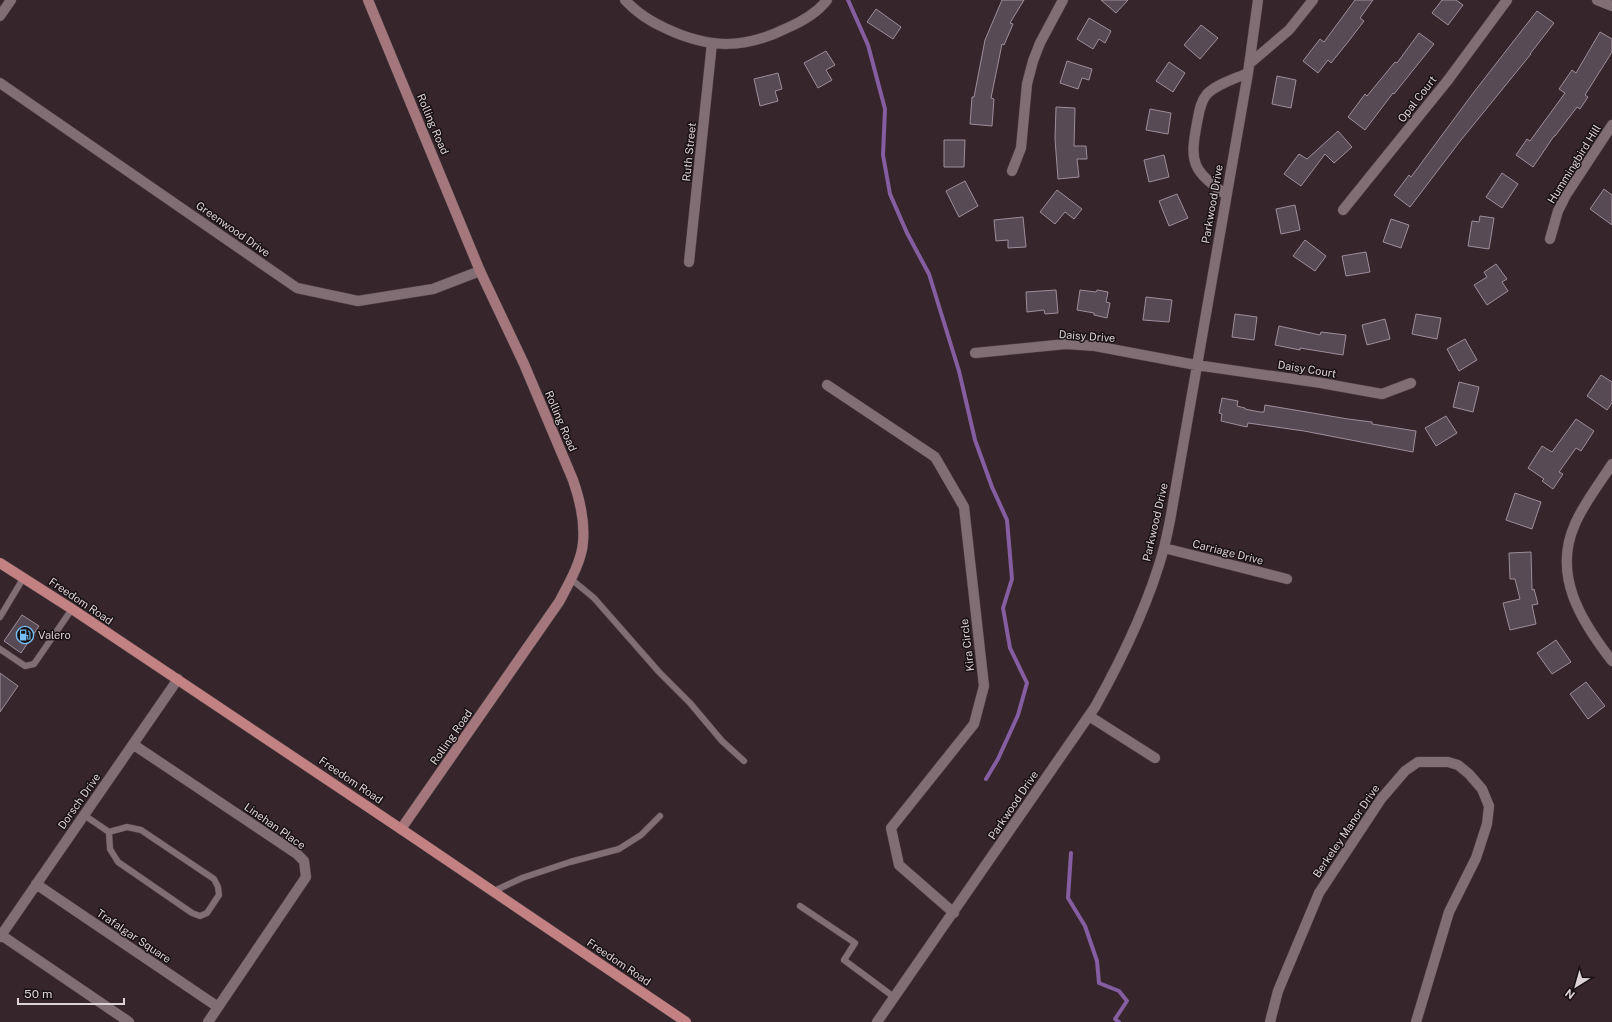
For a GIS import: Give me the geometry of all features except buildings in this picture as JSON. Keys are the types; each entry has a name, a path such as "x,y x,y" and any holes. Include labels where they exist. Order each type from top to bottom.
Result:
{"main road":[{"name":"Freedom Road","path":"0,563 24,577 178,679 686,1022"}],"street":[{"path":"0,16 11,0"},
{"name":"Rolling Road","path":"368,0 480,271 524,364 574,480 580,499 583,524 583,543 571,579 559,602 402,829"},
{"path":"625,0 643,16 684,37 719,45 737,44 763,39 796,24 815,11 827,0"},
{"path":"1012,171 1021,148 1027,84 1040,43 1063,0"},
{"name":"Parkwood Drive","path":"877,1022 954,913 1089,716 1116,671 1137,623 1164,548 1172,509 1248,69 1258,0"},
{"path":"1226,195 1200,173 1194,162 1193,150 1200,106 1206,95 1248,69 1289,30 1313,0"},
{"name":"Opal Court","path":"1343,210 1448,80 1506,0"},
{"path":"1597,0 1612,6"},
{"name":"Ruth Street","path":"689,262 712,43"},
{"name":"Greenwood Drive","path":"0,83 297,288 358,300 433,289 480,271"},
{"name":"Hummingbird Hill","path":"1550,239 1558,211 1566,195 1612,125"},
{"name":"Daisy Drive","path":"975,353 1066,344 1095,346 1196,364"},
{"name":"Daisy Court","path":"1196,364 1382,394 1411,383"},
{"name":"Kira Circle","path":"827,385 935,457 964,507 984,686 974,724 891,828 899,865 954,913"},
{"path":"1612,464 1575,524 1566,564 1571,593 1581,616 1594,638 1612,661"},
{"name":"Carriage Drive","path":"1164,548 1287,579"},
{"name":"Dorsch Drive","path":"1,936 178,679"},
{"path":"1089,716 1155,758"},
{"name":"Linehan Place","path":"134,745 297,854 304,861 306,877 208,1022"},
{"name":"Berkeley Manor Drive","path":"1270,1022 1278,991 1318,893 1381,799 1405,771 1418,762 1448,762 1458,765 1469,774 1482,789 1488,806 1487,824 1476,858 1449,912 1416,1022"},
{"name":"Trafalgar Square","path":"36,884 218,1007"},
{"path":"1,936 129,1022"}],"lane":[{"path":"0,617 24,577"},
{"path":"571,579 594,598 658,672 690,703 722,741 744,761"},
{"path":"0,649 25,666 34,664 72,609"},
{"path":"84,815 110,832 127,827 141,830 214,879 218,887 219,895 207,913 200,916 192,913 118,862 110,849 110,832"},
{"path":"494,891 529,876 570,862 619,849 641,835 660,816"},
{"path":"800,906 855,943 844,960 894,997"}],"waterway":[{"path":"848,0 868,45 885,109 883,155 890,194 907,233 929,274 959,371 975,440 992,487 1007,520 1012,579 1003,608 1010,648 1027,683 1018,715 998,759 986,779"},
{"path":"1071,853 1068,898 1085,926 1097,961 1099,983 1119,991 1127,1001 1115,1019 1119,1022"}],"place":[{"name":"Valero","path":"25,635"}]}
